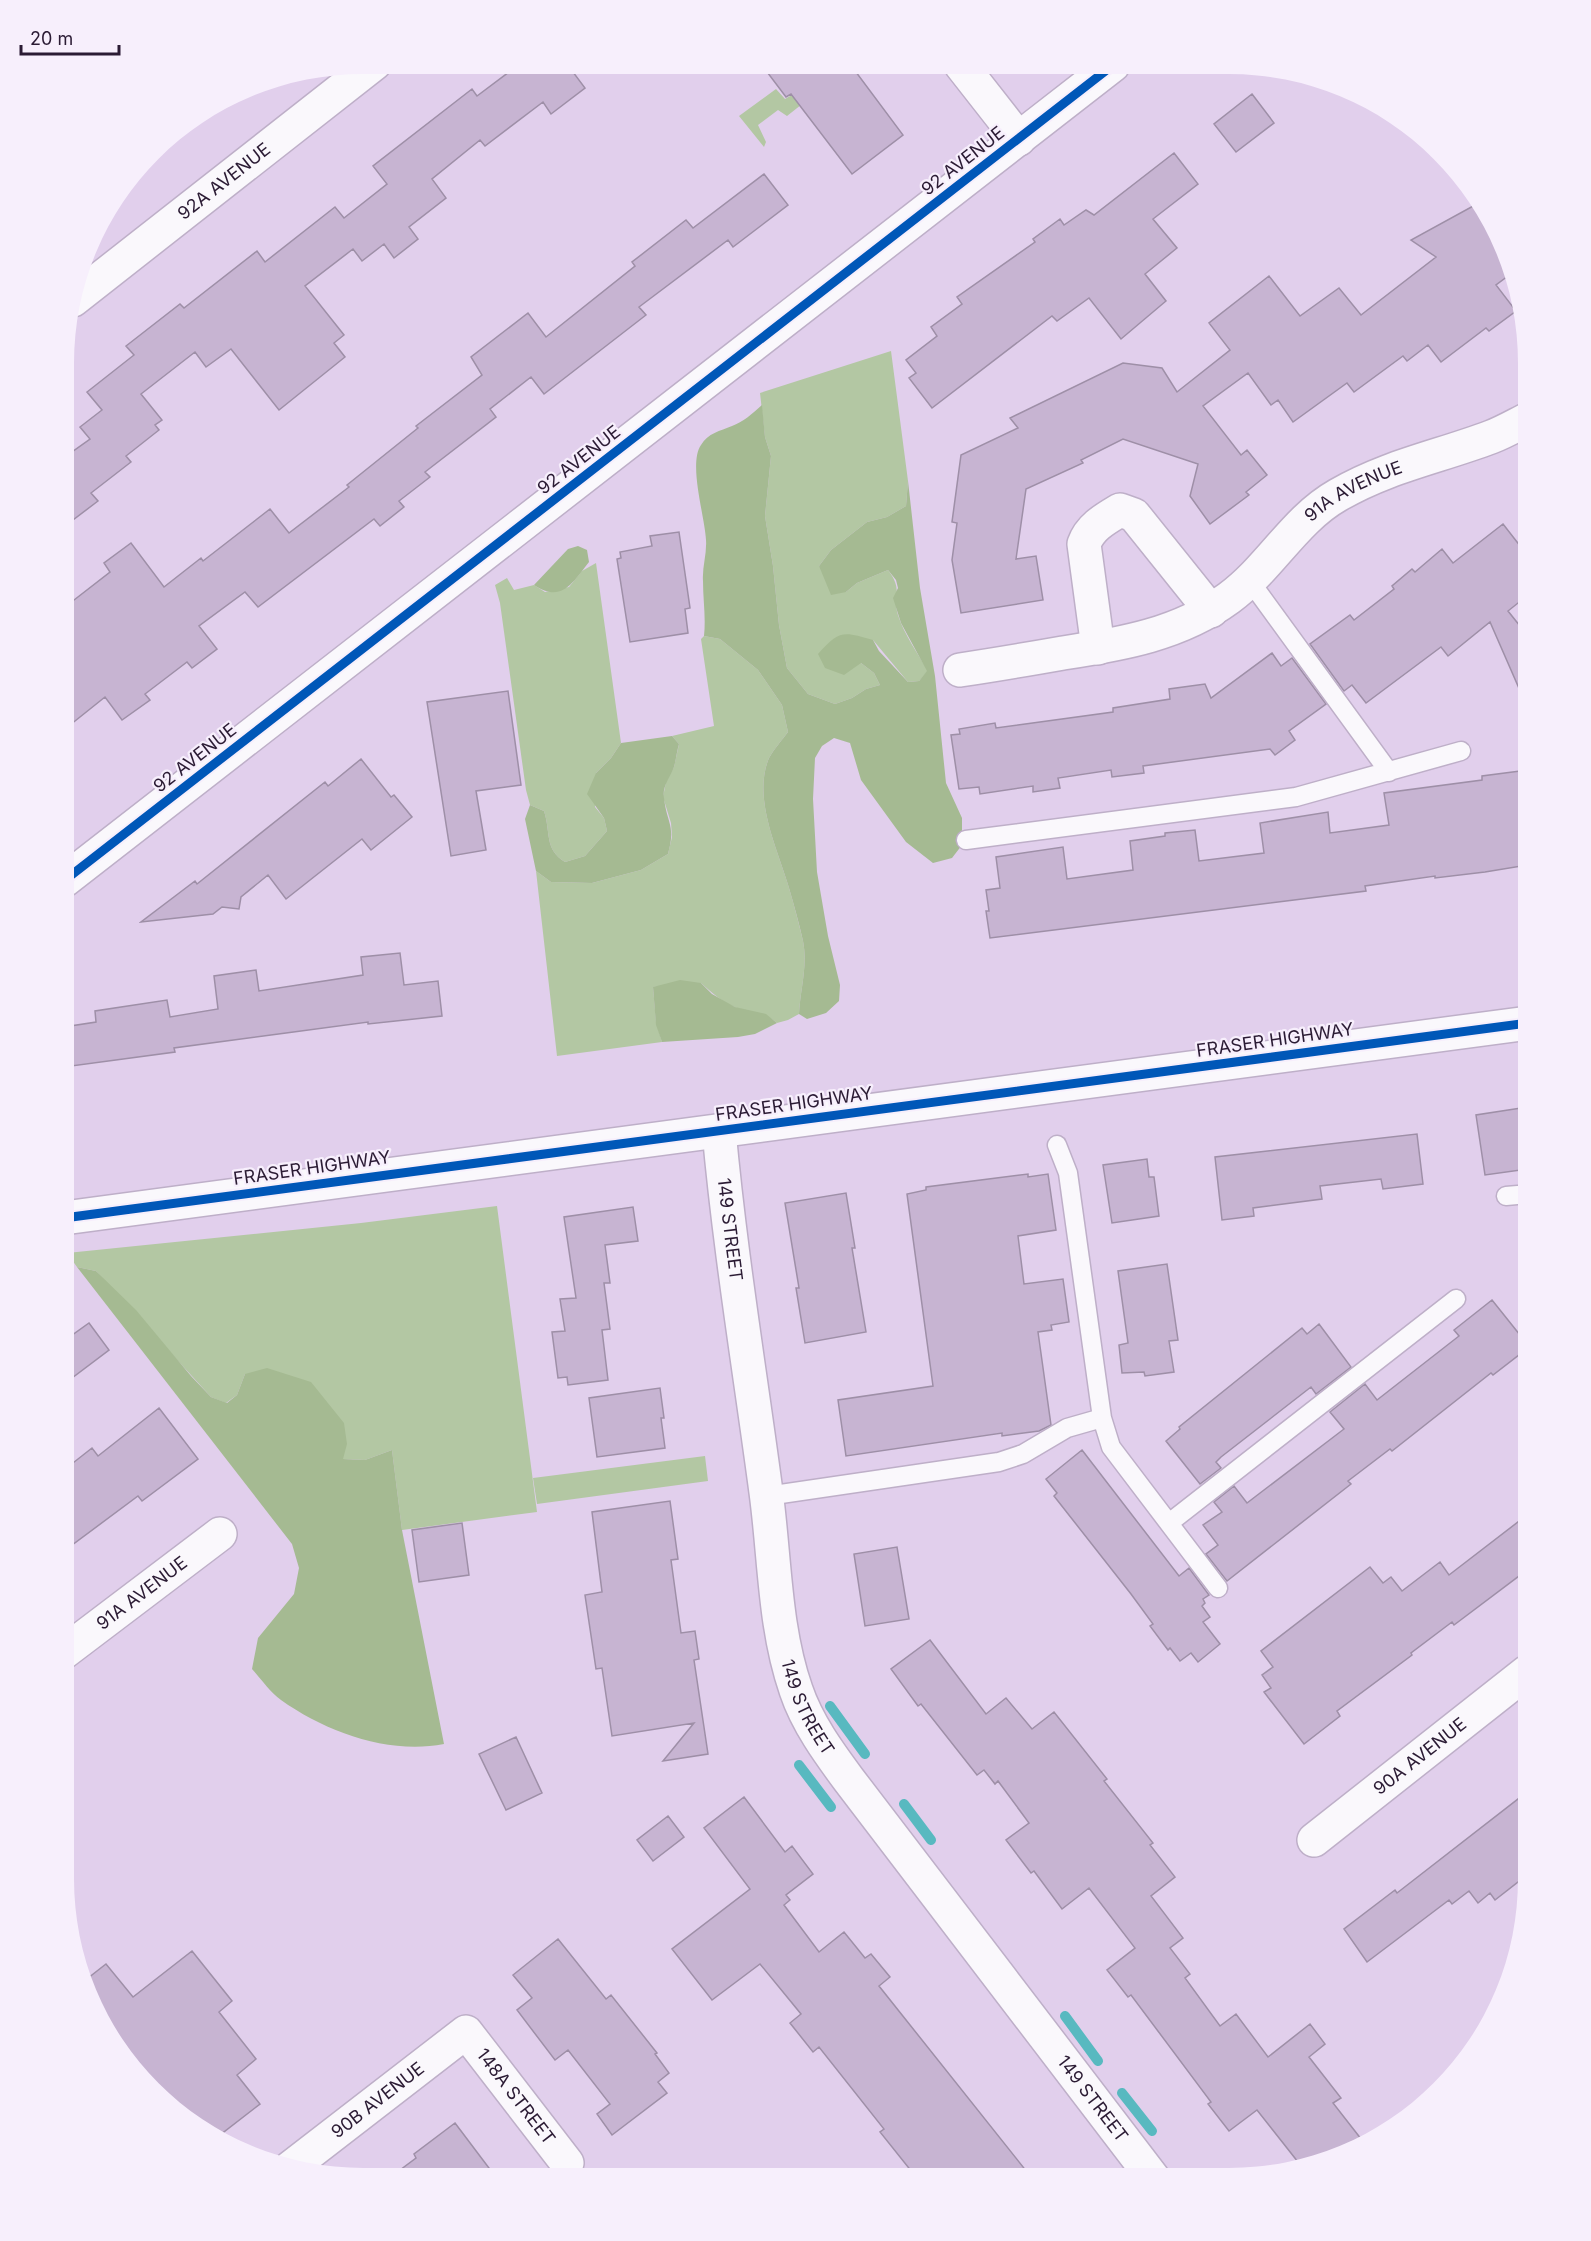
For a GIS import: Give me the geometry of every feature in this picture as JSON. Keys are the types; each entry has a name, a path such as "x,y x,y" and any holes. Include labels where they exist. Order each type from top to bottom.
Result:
{"street":[{"name":"92A AVENUE","path":"82,293 361,74"},
{"path":"968,74 1019,139"},
{"name":"92 AVENUE","path":"74,873 1102,74"},
{"name":"91A AVENUE","path":"960,670 1098,648 1165,632 1210,611 1250,581 1292,533 1335,496 1371,477 1492,436 1518,424"},
{"path":"1098,648 1084,544 1087,534 1094,527 1120,510 1134,515 1210,611"},
{"name":"FRASER HIGHWAY","path":"74,1217 1518,1024"},
{"name":"149 STREET","path":"719,1131 767,1496 780,1620 796,1690 804,1710 832,1757 849,1780 1144,2168"},
{"name":"91A AVENUE","path":"74,1645 220,1534"},
{"name":"90A AVENUE","path":"1314,1840 1518,1679"},
{"name":"148A STREET","path":"466,2032 567,2163"},
{"name":"90B AVENUE","path":"300,2161 466,2032"}],"lane":[{"path":"1250,581 1389,772"},
{"path":"966,840 1296,797 1461,751"},
{"path":"1057,1145 1068,1173 1102,1418 1112,1447 1218,1588"},
{"path":"1506,1196 1518,1195"},
{"path":"1169,1523 1456,1299"},
{"path":"767,1496 999,1462 1023,1454 1067,1428 1102,1418"}],"green space":[{"path":"776,89 785,99 802,89 806,101 787,116 778,110 758,125 766,142 764,147 739,116"},
{"path":"891,351 908,481 906,506 887,517 867,522 831,550 819,566 846,592 857,583 888,570 897,588 898,615 928,671 919,681 908,682 873,640 861,663 874,673 880,685 835,704 808,694 787,668 765,516 771,456 765,437 760,393"},
{"path":"762,405 765,437 771,456 765,516 779,625 787,668 808,694 835,704 880,685 874,673 861,663 844,675 825,668 818,654 831,640 842,635 855,635 873,640 879,651 908,682 919,681 927,671 901,623 893,598 898,588 896,580 888,570 857,583 846,592 831,595 819,566 831,550 867,522 887,517 906,506 908,481 920,588 935,676 946,783 962,818 962,845 952,858 933,863 906,842 861,780 850,743 834,738 822,746 815,758 813,799 817,872 828,936 840,985 839,1001 826,1013 807,1019 799,1014 804,969 803,941 768,824 763,790 769,758 788,732 782,705 758,670 720,639 704,636 703,576 706,540 697,477 697,454 707,438 740,422"},
{"path":"578,546 587,550 589,562 572,583 566,588 552,592 534,585 568,549"},
{"path":"596,563 621,743 611,758 596,773 595,807 604,818 607,831 585,856 565,862 558,857 551,846 544,811 530,805 526,790 500,603 495,585 507,578 514,590 534,585 545,592 569,587 582,571"},
{"path":"704,636 720,639 758,670 782,705 788,732 769,758 763,790 768,824 803,941 804,969 799,1014 777,1023 762,1014 727,1003 701,983 653,987 656,1022 662,1042 557,1056 536,871 551,882 592,883 641,870 668,854 672,837 671,823 663,797 666,782 674,767 679,744 672,736 714,726 701,639"},
{"path":"672,736 679,744 674,767 665,786 664,794 671,830 668,854 641,870 592,883 551,882 536,871 525,819 530,805 544,811 549,840 558,857 565,862 585,856 607,831 604,818 587,794 596,773 611,758 621,743"},
{"path":"680,980 701,983 712,994 735,1007 766,1014 777,1023 755,1034 738,1037 662,1042 656,1025 653,987"},
{"path":"497,1206 537,1512 402,1530 392,1450 365,1460 342,1459 245,1374 237,1395 226,1403 211,1397 96,1271 77,1267 74,1263 74,1252 361,1223"},
{"path":"77,1267 96,1271 136,1310 211,1397 227,1403 237,1395 245,1374 267,1368 311,1382 344,1423 347,1444 343,1459 365,1460 392,1450 402,1530 444,1744 423,1747 402,1746 380,1743 338,1731 299,1712 281,1700 252,1669 258,1638 294,1594 299,1568 292,1544"},
{"path":"705,1456 708,1481 537,1504 533,1478"}],"building":[{"path":"506,74 574,74 585,88 551,114 543,102 485,146 480,140 432,179 446,198 409,227 418,239 394,258 384,244 362,261 353,249 305,286 344,335 334,343 345,357 279,410 231,349 206,367 195,352 141,394 162,420 155,425 159,430 126,456 131,462 91,493 98,501 74,519 74,451 90,439 80,427 102,410 87,392 134,355 126,346 180,304 184,308 257,251 265,262 335,207 344,218 387,184 373,166 472,89 477,96"},
{"path":"769,74 857,74 903,135 852,174 791,94 786,97"},
{"path":"1252,94 1274,123 1236,152 1214,124"},
{"path":"1174,153 1198,184 1153,219 1177,248 1145,274 1166,301 1121,339 1089,298 1057,321 1052,316 932,408 909,378 916,373 906,360 937,336 931,327 962,304 957,297 1035,242 1033,239 1060,219 1064,225 1086,210 1094,215"},
{"path":"764,174 788,205 733,247 728,240 639,307 646,315 544,394 531,377 490,409 496,417 425,472 430,477 399,501 404,507 380,526 374,519 258,607 245,592 199,626 217,649 192,668 187,662 145,694 150,700 122,720 105,697 74,722 74,600 110,572 104,563 131,543 164,587 201,558 203,561 270,509 289,533 349,487 347,485 418,428 416,426 482,375 471,357 528,313 546,337 635,266 632,262 686,220 693,228"},
{"path":"1472,207 1496,252 1505,278 1496,285 1512,306 1513,313 1489,331 1486,328 1441,362 1428,345 1407,361 1403,356 1354,392 1347,383 1293,422 1278,400 1271,405 1248,373 1203,406 1241,455 1247,450 1267,475 1246,492 1249,495 1210,524 1190,496 1198,464 1123,439 1081,460 1083,463 1026,489 1016,559 1036,556 1043,600 961,613 952,560 957,523 952,522 961,455 1018,428 1010,418 1123,363 1162,368 1177,392 1230,350 1209,323 1269,276 1300,316 1339,288 1361,315 1436,257 1411,240"},
{"path":"1503,524 1518,543 1518,603 1508,611 1518,624 1518,686 1490,622 1448,656 1441,647 1366,703 1352,685 1344,691 1310,644 1350,615 1354,620 1394,589 1392,586 1412,569 1415,572 1442,549 1453,563"},
{"path":"679,532 690,608 685,609 688,633 630,642 617,559 621,558 620,552 652,546 650,536"},
{"path":"1272,653 1281,666 1292,658 1326,704 1289,731 1295,740 1275,755 1270,749 1143,766 1144,773 1112,777 1111,770 1058,778 1060,788 1033,792 1033,786 980,794 979,787 959,789 951,735 960,734 959,729 995,723 996,728 1113,712 1113,708 1170,699 1169,689 1205,684 1211,698"},
{"path":"508,691 521,785 476,791 486,850 451,856 427,702"},
{"path":"361,759 391,797 394,795 412,817 371,850 362,839 286,899 268,875 241,897 239,909 222,907 213,914 141,922 195,881 197,884 325,782 328,786"},
{"path":"1518,771 1518,867 1365,886 1366,891 990,938 986,890 1000,888 996,857 1063,847 1067,879 1133,870 1130,841 1165,836 1165,833 1195,830 1199,861 1264,853 1260,823 1328,812 1330,833 1389,825 1384,793 1482,780 1482,776"},
{"path":"400,953 404,985 438,981 442,1016 368,1024 368,1022 174,1048 175,1052 74,1066 74,1025 96,1022 95,1011 167,1000 170,1017 218,1009 214,976 256,970 259,991 363,975 361,957"},
{"path":"1518,1109 1518,1170 1485,1175 1476,1115"},
{"path":"1417,1134 1423,1184 1383,1189 1381,1179 1320,1186 1322,1199 1253,1208 1254,1216 1222,1220 1215,1157"},
{"path":"1147,1159 1149,1177 1154,1177 1159,1216 1112,1223 1103,1165"},
{"path":"1028,1174 1028,1177 1048,1174 1056,1230 1018,1236 1024,1284 1063,1279 1069,1322 1051,1325 1052,1330 1038,1332 1051,1425 1039,1431 1002,1436 1002,1433 846,1456 838,1400 933,1386 907,1194 926,1190 926,1187"},
{"path":"846,1193 855,1248 852,1248 866,1332 805,1343 796,1288 799,1288 785,1203"},
{"path":"633,1207 638,1241 605,1245 610,1283 604,1283 610,1329 602,1330 608,1380 568,1385 567,1377 558,1378 552,1332 565,1331 560,1299 576,1298 564,1217"},
{"path":"1167,1264 1178,1340 1169,1341 1174,1372 1145,1376 1144,1372 1122,1373 1119,1345 1128,1343 1118,1271"},
{"path":"1492,1300 1518,1332 1518,1356 1493,1375 1491,1373 1392,1451 1390,1449 1348,1481 1351,1484 1227,1581 1206,1554 1218,1545 1203,1525 1222,1512 1214,1502 1234,1486 1247,1503 1344,1429 1330,1412 1365,1384 1377,1400 1459,1336 1454,1330"},
{"path":"89,1323 109,1350 74,1376 74,1334"},
{"path":"1319,1324 1351,1367 1316,1394 1311,1387 1221,1457 1216,1462 1221,1468 1200,1484 1166,1441 1180,1429 1179,1427 1302,1328 1307,1334"},
{"path":"660,1388 665,1448 597,1457 589,1398"},
{"path":"159,1408 198,1459 142,1501 138,1496 74,1544 74,1462 92,1448 98,1456"},
{"path":"1082,1450 1179,1576 1189,1568 1209,1595 1203,1599 1205,1603 1202,1606 1210,1617 1203,1622 1220,1644 1198,1662 1191,1653 1180,1661 1170,1648 1168,1650 1150,1626 1153,1624 1131,1594 1054,1496 1057,1493 1046,1479"},
{"path":"670,1501 678,1559 671,1560 681,1633 695,1631 699,1659 694,1660 708,1754 663,1761 694,1723 612,1736 602,1668 596,1669 585,1595 602,1592 592,1512"},
{"path":"1518,1522 1518,1577 1454,1625 1452,1622 1411,1653 1412,1655 1337,1711 1340,1716 1304,1744 1264,1692 1271,1688 1262,1675 1273,1667 1261,1651 1370,1567 1383,1583 1391,1577 1402,1591 1440,1562 1449,1575"},
{"path":"462,1523 469,1575 419,1582 412,1530"},
{"path":"897,1547 909,1619 865,1626 854,1554"},
{"path":"930,1640 986,1714 1006,1698 1032,1729 1054,1712 1107,1779 1104,1781 1153,1843 1150,1845 1175,1877 1151,1896 1183,1938 1170,1948 1190,1974 1185,1978 1220,2026 1236,2014 1268,2057 1310,2024 1325,2044 1309,2057 1341,2098 1333,2103 1359,2136 1339,2146 1296,2160 1257,2110 1229,2131 1208,2104 1211,2102 1131,1995 1128,1997 1107,1970 1135,1948 1089,1888 1062,1909 1034,1871 1031,1873 1006,1840 1029,1823 998,1781 995,1784 984,1770 977,1775 921,1704 918,1706 891,1669"},
{"path":"516,1737 542,1793 506,1810 479,1754"},
{"path":"744,1797 785,1852 792,1846 813,1874 786,1895 790,1900 784,1905 819,1952 844,1932 865,1958 871,1954 890,1977 879,1986 1024,2168 909,2168 880,2132 884,2129 819,2047 813,2052 790,2023 801,2014 760,1964 712,2000 672,1949 750,1889 704,1828"},
{"path":"1518,1799 1518,1882 1495,1900 1490,1893 1478,1903 1469,1891 1452,1904 1449,1900 1367,1962 1344,1929 1395,1890 1397,1893"},
{"path":"668,1816 684,1837 653,1861 637,1840"},
{"path":"558,1939 606,1999 611,1995 657,2053 655,2054 669,2073 658,2082 667,2093 612,2135 597,2114 610,2104 568,2050 555,2060 517,2010 532,1998 513,1975"},
{"path":"192,1951 232,2001 219,2012 256,2059 237,2075 260,2104 224,2132 186,2108 158,2083 133,2055 112,2023 90,1976 106,1964 133,1997"},
{"path":"455,2123 489,2168 403,2168 416,2158 414,2154"}],"waterway":[{"path":"830,1706 865,1754"},
{"path":"799,1765 831,1807"},
{"path":"904,1804 931,1840"},
{"path":"1065,2016 1098,2061"},
{"path":"1122,2093 1152,2131"}],"cycle path":[{"path":"74,873 1101,74"},
{"path":"74,1217 1518,1024"}]}
